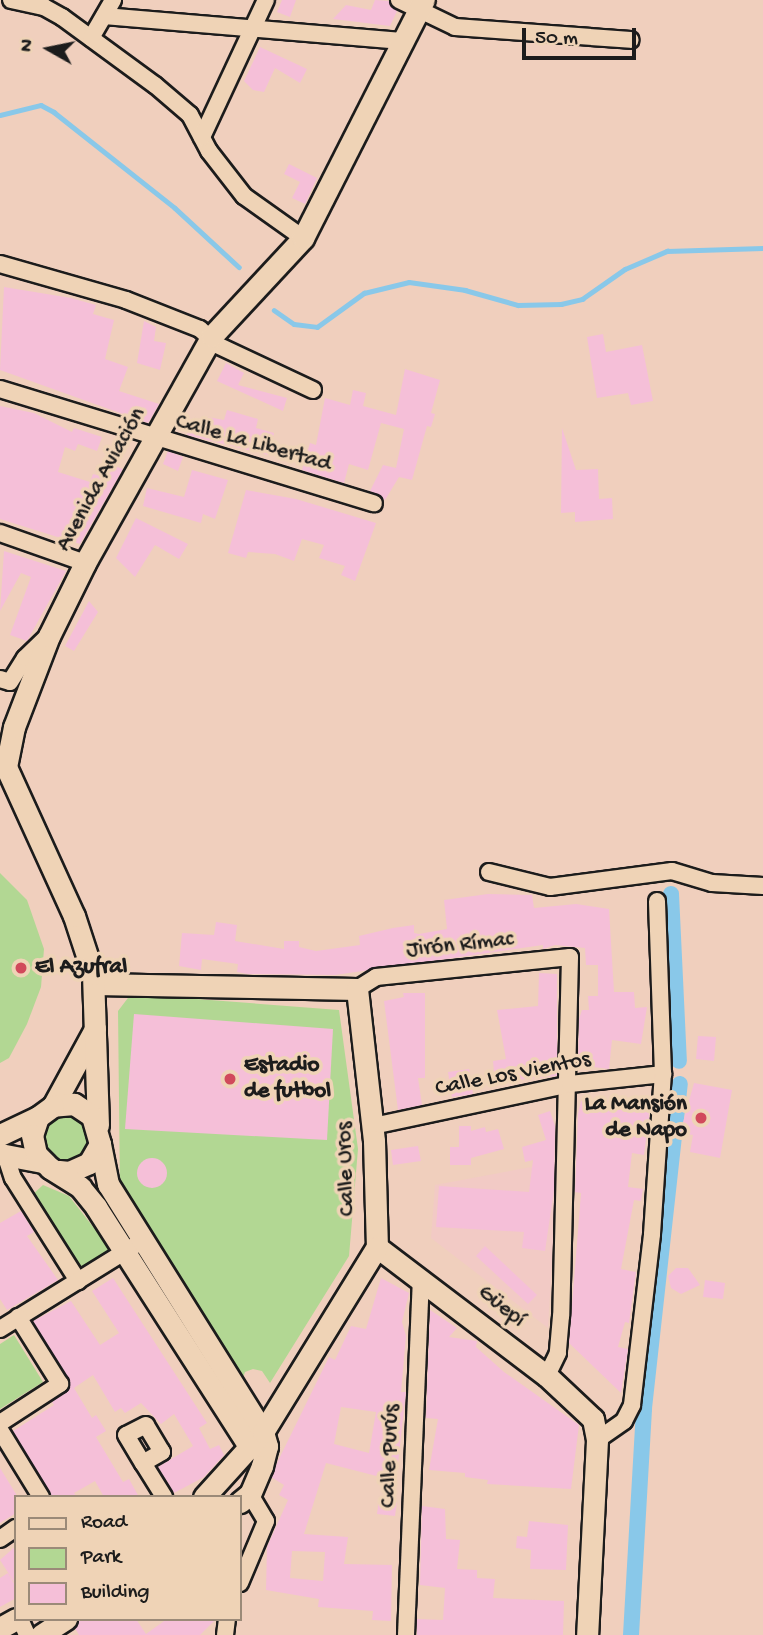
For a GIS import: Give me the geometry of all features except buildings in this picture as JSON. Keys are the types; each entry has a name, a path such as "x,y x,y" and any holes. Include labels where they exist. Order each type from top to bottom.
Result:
{"street":[{"path":"11,0 44,7 91,38 190,115 202,137 244,196 303,238"},
{"path":"91,38 113,0"},
{"path":"202,137 266,0"},
{"path":"400,0 421,5 462,28 631,40"},
{"name":"Avenida Aviación","path":"134,1246 108,1184 99,1134 95,984 74,916 3,765 14,727 49,636 85,563 212,336 303,238 421,5"},
{"path":"104,16 402,41"},
{"path":"0,264 126,300 212,336 217,345 313,390"},
{"name":"Calle La Libertad","path":"0,389 155,439 374,503"},
{"path":"0,533 85,563"},
{"path":"0,679 10,682 25,658 49,636"},
{"path":"489,872 550,887 672,871 712,883 763,886"},
{"path":"587,1635 597,1440 624,1421 632,1405 652,1234 663,1074 657,901"},
{"name":"Jirón Rímac","path":"359,998 376,977 570,957 570,1084"},
{"path":"95,984 359,998"},
{"name":"Calle Uros","path":"359,998 373,1126 377,1247"},
{"path":"96,1028 46,1112 33,1145 50,1166 80,1187 134,1246 248,1409 256,1440"},
{"name":"Calle Los Vientos","path":"373,1126 570,1084 663,1074"},
{"path":"547,1376 558,1353 570,1084"},
{"path":"0,1135 46,1112 74,1104 99,1134 80,1169 3,1156"},
{"path":"3,1156 13,1178 78,1281"},
{"path":"0,1329 134,1246"},
{"path":"134,1246 256,1440 267,1447 245,1498"},
{"path":"206,1495 236,1465 284,1400 377,1247"},
{"name":"Güepí","path":"377,1247 547,1376 590,1414 597,1440"},
{"name":"Calle Purús","path":"406,1635 421,1279"},
{"path":"0,1423 60,1384 18,1317"},
{"path":"248,1409 262,1412 284,1400"},
{"path":"143,1463 162,1452 146,1424 126,1435 143,1463 163,1495"},
{"path":"0,1430 40,1495"},
{"path":"236,1465 245,1498 265,1521 242,1578"},
{"path":"41,1635 63,1621"}],"shaded area":[{"path":"558,1162 548,1328 431,1238 435,1185"}],"green space":[{"name":"El Azufral","path":"0,873 27,900 44,949 41,987 27,1024 9,1058 0,1063"},
{"path":"131,994 339,1010 358,1149 349,1256 270,1383 262,1371 253,1369 245,1372 242,1381 120,1189 118,1011"},
{"path":"66,1116 81,1123 88,1138 81,1153 66,1160 51,1153 44,1138 51,1123"},
{"path":"43,1185 69,1196 112,1251 77,1269 31,1196"},
{"path":"14,1335 43,1382 0,1409 0,1344"}],"waterway":[{"path":"0,115 41,105 54,112 175,208 239,267"},
{"path":"274,310 294,324 317,327 364,293 409,282 465,290 518,305 561,304 582,299 625,269 667,251 763,248"},
{"path":"671,894 679,1061"},
{"path":"631,1635 644,1408 680,1084"}],"place":[{"name":"El Azufral","path":"21,968"},
{"name":"Estadio de futbol","path":"230,1079"},
{"name":"La Mansión de Napo","path":"701,1118"}]}
